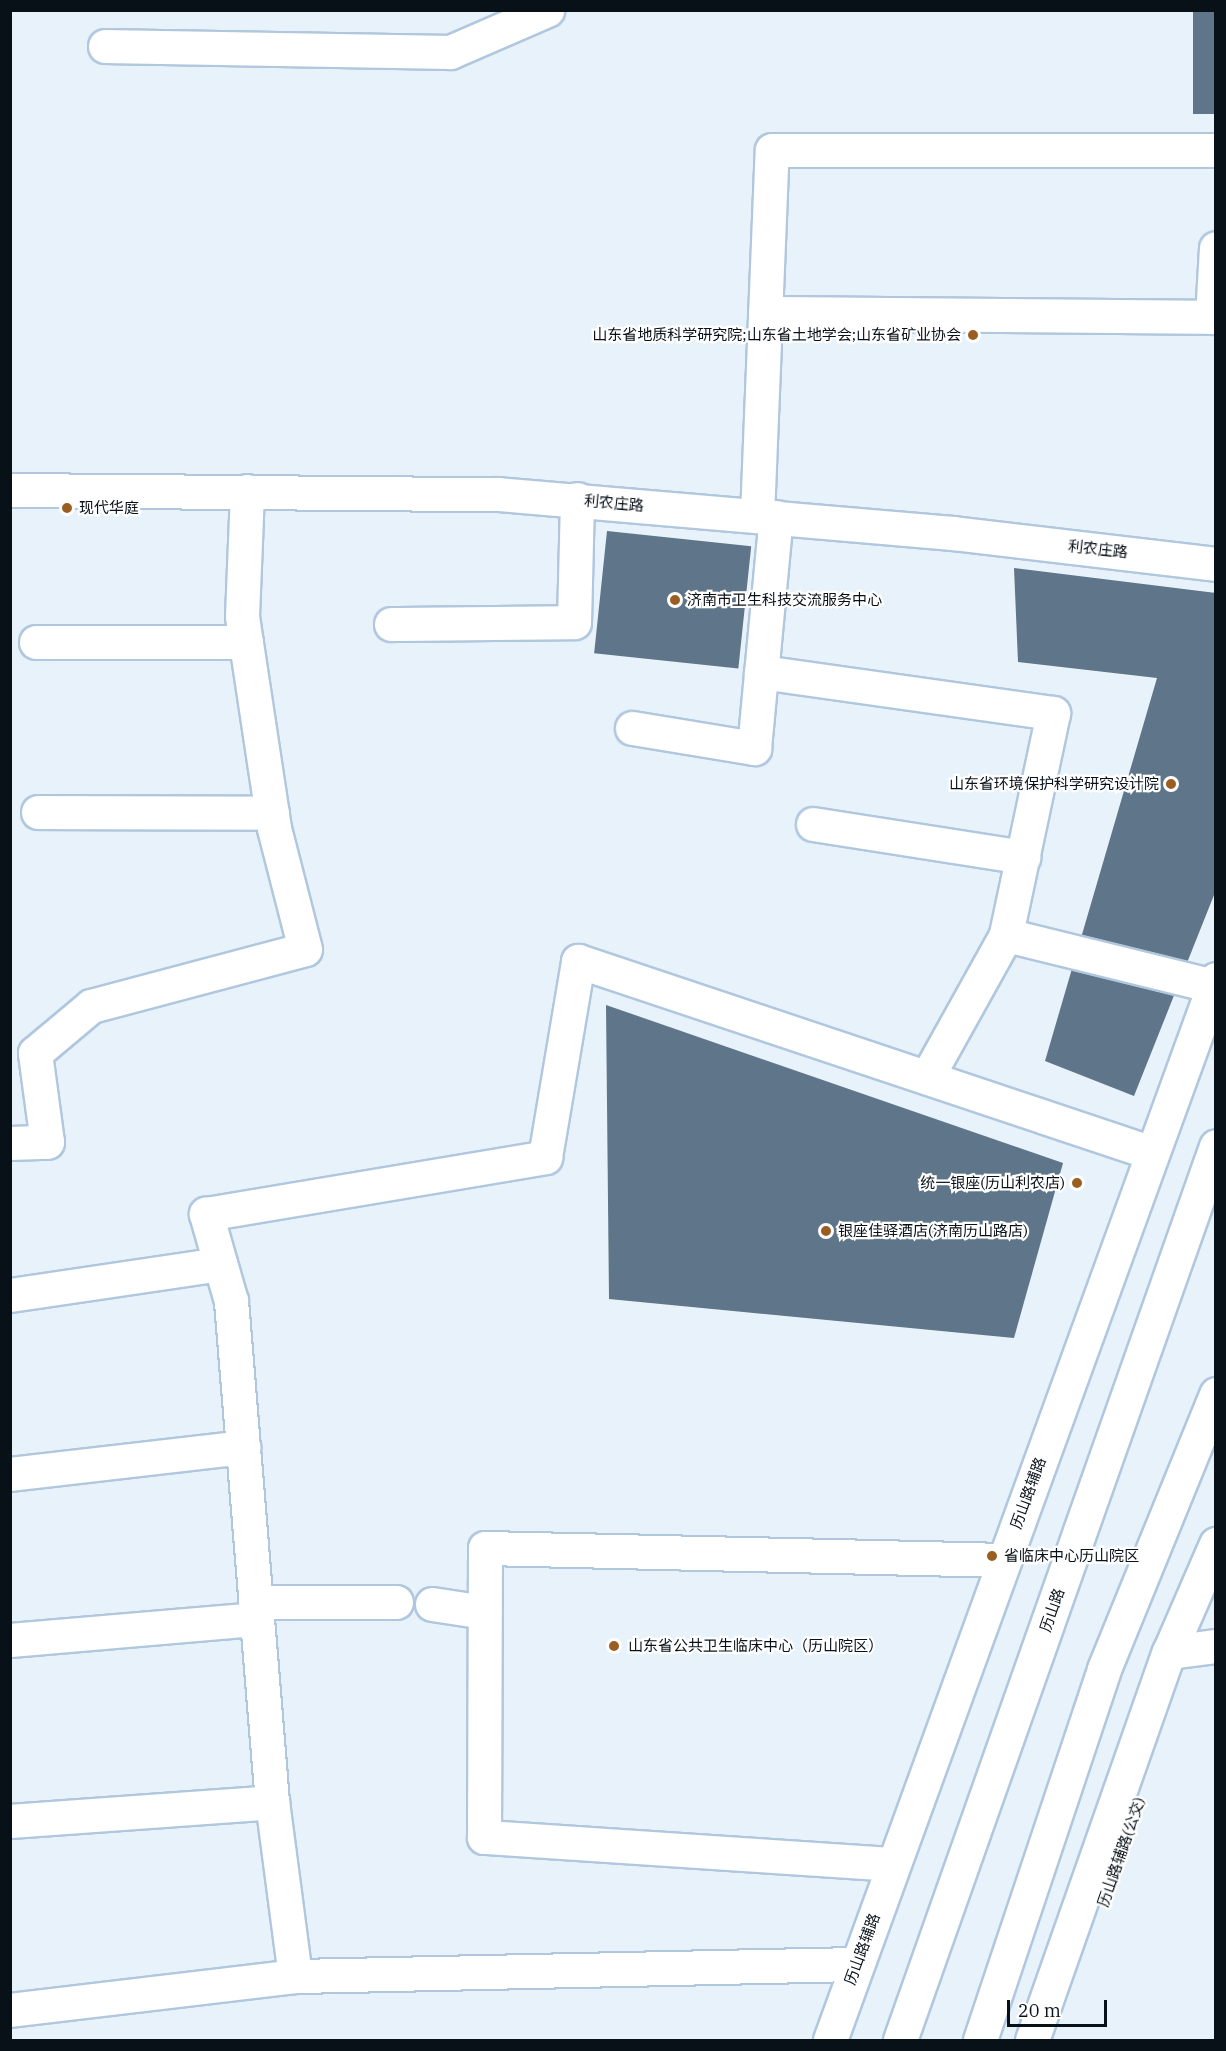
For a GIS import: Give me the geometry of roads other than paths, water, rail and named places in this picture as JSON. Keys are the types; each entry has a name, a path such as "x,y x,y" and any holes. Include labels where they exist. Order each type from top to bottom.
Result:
{"street":[{"path":"105,46 450,52 547,10"},
{"path":"632,728 754,748 761,672 766,517 765,313 772,150 1215,150"},
{"path":"765,313 1212,317 1215,248"},
{"name":"利农庄路","path":"10,490 498,494 953,533 1215,564"},
{"path":"10,1143 47,1142 35,1053 91,1006 305,949 272,813 242,616 247,491"},
{"path":"391,624 574,622 577,499"},
{"path":"36,642 246,642"},
{"path":"761,672 1053,713 1006,935 927,1077"},
{"path":"38,812 272,813"},
{"path":"813,824 1023,857"},
{"path":"1006,935 1214,982"},
{"path":"295,1976 272,1802 231,1301 206,1214 545,1158 579,961 1152,1153"},
{"name":"历山路辅路","path":"830,2040 1214,982"},
{"name":"历山路","path":"900,2040 1215,1146"},
{"path":"10,1294 220,1264"},
{"path":"980,2040 1104,1670 1215,1394"},
{"path":"10,1474 243,1447"},
{"path":"1032,2040 1169,1652 1215,1544"},
{"path":"893,1864 484,1837 485,1548 1004,1560"},
{"path":"10,1640 256,1610 396,1602"},
{"path":"432,1604 484,1612"},
{"path":"1169,1652 1215,1646"},
{"name":"历山路辅路(公交)","path":"1042,2040 1067,2007 1163,1732 1169,1652"},
{"path":"10,1821 272,1802"},
{"path":"10,2010 295,1976 856,1964"}],"place":[{"name":"山东省地质科学研究院;山东省土地学会;山东省矿业协会","path":"973,335"},
{"name":"现代华庭","path":"67,508"},
{"name":"济南市卫生科技交流服务中心","path":"675,600"},
{"name":"山东省环境保护科学研究设计院","path":"1171,784"},
{"name":"统一银座(历山利农店)","path":"1077,1183"},
{"name":"银座佳驿酒店(济南历山路店)","path":"826,1231"},
{"name":"省临床中心历山院区","path":"992,1556"},
{"name":"山东省公共卫生临床中心（历山院区）","path":"614,1646"}]}
